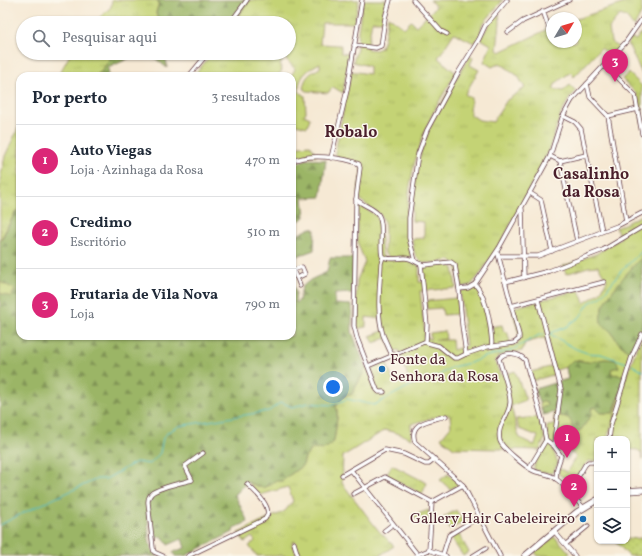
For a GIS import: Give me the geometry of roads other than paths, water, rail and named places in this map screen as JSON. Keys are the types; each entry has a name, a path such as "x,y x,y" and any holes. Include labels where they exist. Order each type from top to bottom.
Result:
{"main road":[{"path":"630,491 642,490"},
{"path":"525,556 583,507 594,502"}],"street":[{"path":"235,16 247,0"},
{"path":"331,158 347,90 362,0"},
{"path":"354,45 376,48 381,46 385,18 390,0"},
{"path":"413,0 441,31 447,34"},
{"path":"415,261 409,238 409,218 418,154 427,130 455,79 486,26 507,0"},
{"path":"508,32 523,21 569,0"},
{"path":"543,11 546,20"},
{"path":"459,289 468,288 475,284 497,251 550,156 563,116 572,100 625,43 642,19"},
{"path":"192,72 202,60"},
{"path":"605,65 634,95 642,134"},
{"path":"587,84 590,97 608,116 626,221"},
{"path":"608,116 638,109"},
{"path":"563,116 575,122 581,128 602,231"},
{"path":"550,156 560,161 586,155"},
{"path":"296,160 307,158 331,158 353,162 359,164 360,166 356,199 354,326 357,338 377,390 379,392 384,392"},
{"path":"560,161 577,241"},
{"path":"530,193 541,200 552,251"},
{"path":"356,199 373,210 379,217 381,255 383,257 381,263 380,311 384,336 392,355"},
{"path":"522,208 524,278"},
{"path":"499,256 538,256 616,226 642,213"},
{"path":"505,282 556,268 603,250 642,227"},
{"path":"368,366 415,345 426,342 439,346 454,358 458,358 492,346 514,343 519,339 497,251"},
{"path":"383,257 388,259 411,259 421,264 453,263 456,268 466,354"},
{"path":"421,264 427,325 426,342"},
{"path":"296,270 302,267 305,274 297,278 300,286"},
{"path":"511,306 604,282"},
{"path":"475,284 481,292 486,309 490,324 492,346"},
{"path":"538,300 561,389 554,446"},
{"path":"609,436 611,424 630,360 642,334"},
{"path":"556,479 556,472 561,456 554,446 546,440 525,360 518,355 510,354 501,356 499,358 509,393 510,403 500,428 501,442 505,449 530,469 552,476 556,479 583,507"},
{"path":"446,416 419,424 414,428 413,434 416,442 463,485 500,556"},
{"path":"530,469 546,440"},
{"path":"342,475 385,450 404,454 426,464 429,464 435,459"},
{"path":"163,556 154,552 152,548 148,502 150,495 156,491 194,481 185,466 203,453"},
{"path":"569,492 585,465 588,462 594,462"},
{"path":"351,470 417,556 429,550 444,555 449,535 472,521"},
{"path":"353,494 386,477 432,502"},
{"path":"188,556 264,519 267,516 267,509 265,505 247,484"},
{"path":"432,502 463,485"},
{"path":"429,550 432,502"},
{"path":"384,531 393,524"},
{"path":"566,544 588,526"},
{"path":"554,531 575,556"},
{"path":"294,543 298,556"},
{"path":"473,556 486,548"}],"waterway":[{"path":"551,333 566,327 580,317 589,303 601,297 621,271 642,251"},
{"path":"0,525 97,479 106,479 136,462 150,464 160,453 163,438 168,432 179,426 269,411 281,402 292,407 308,403 332,405 347,399 374,405 419,381 438,376 452,367 470,363 487,356 510,351 539,335 544,334"},
{"path":"548,334 576,349 587,353 601,354 627,363"},
{"path":"632,365 642,371"}],"place":[{"name":"Frutaria de Vila Nova","path":"615,82"},
{"name":"Fonte da Senhora da Rosa","path":"382,369"},
{"name":"Auto Viegas","path":"567,458"},
{"name":"Credimo","path":"574,507"},
{"name":"Gallery Hair Cabeleireiro","path":"583,519"}],"district":[{"name":"Robalo","path":"351,133"},
{"name":"Casalinho da Rosa","path":"591,184"}]}
